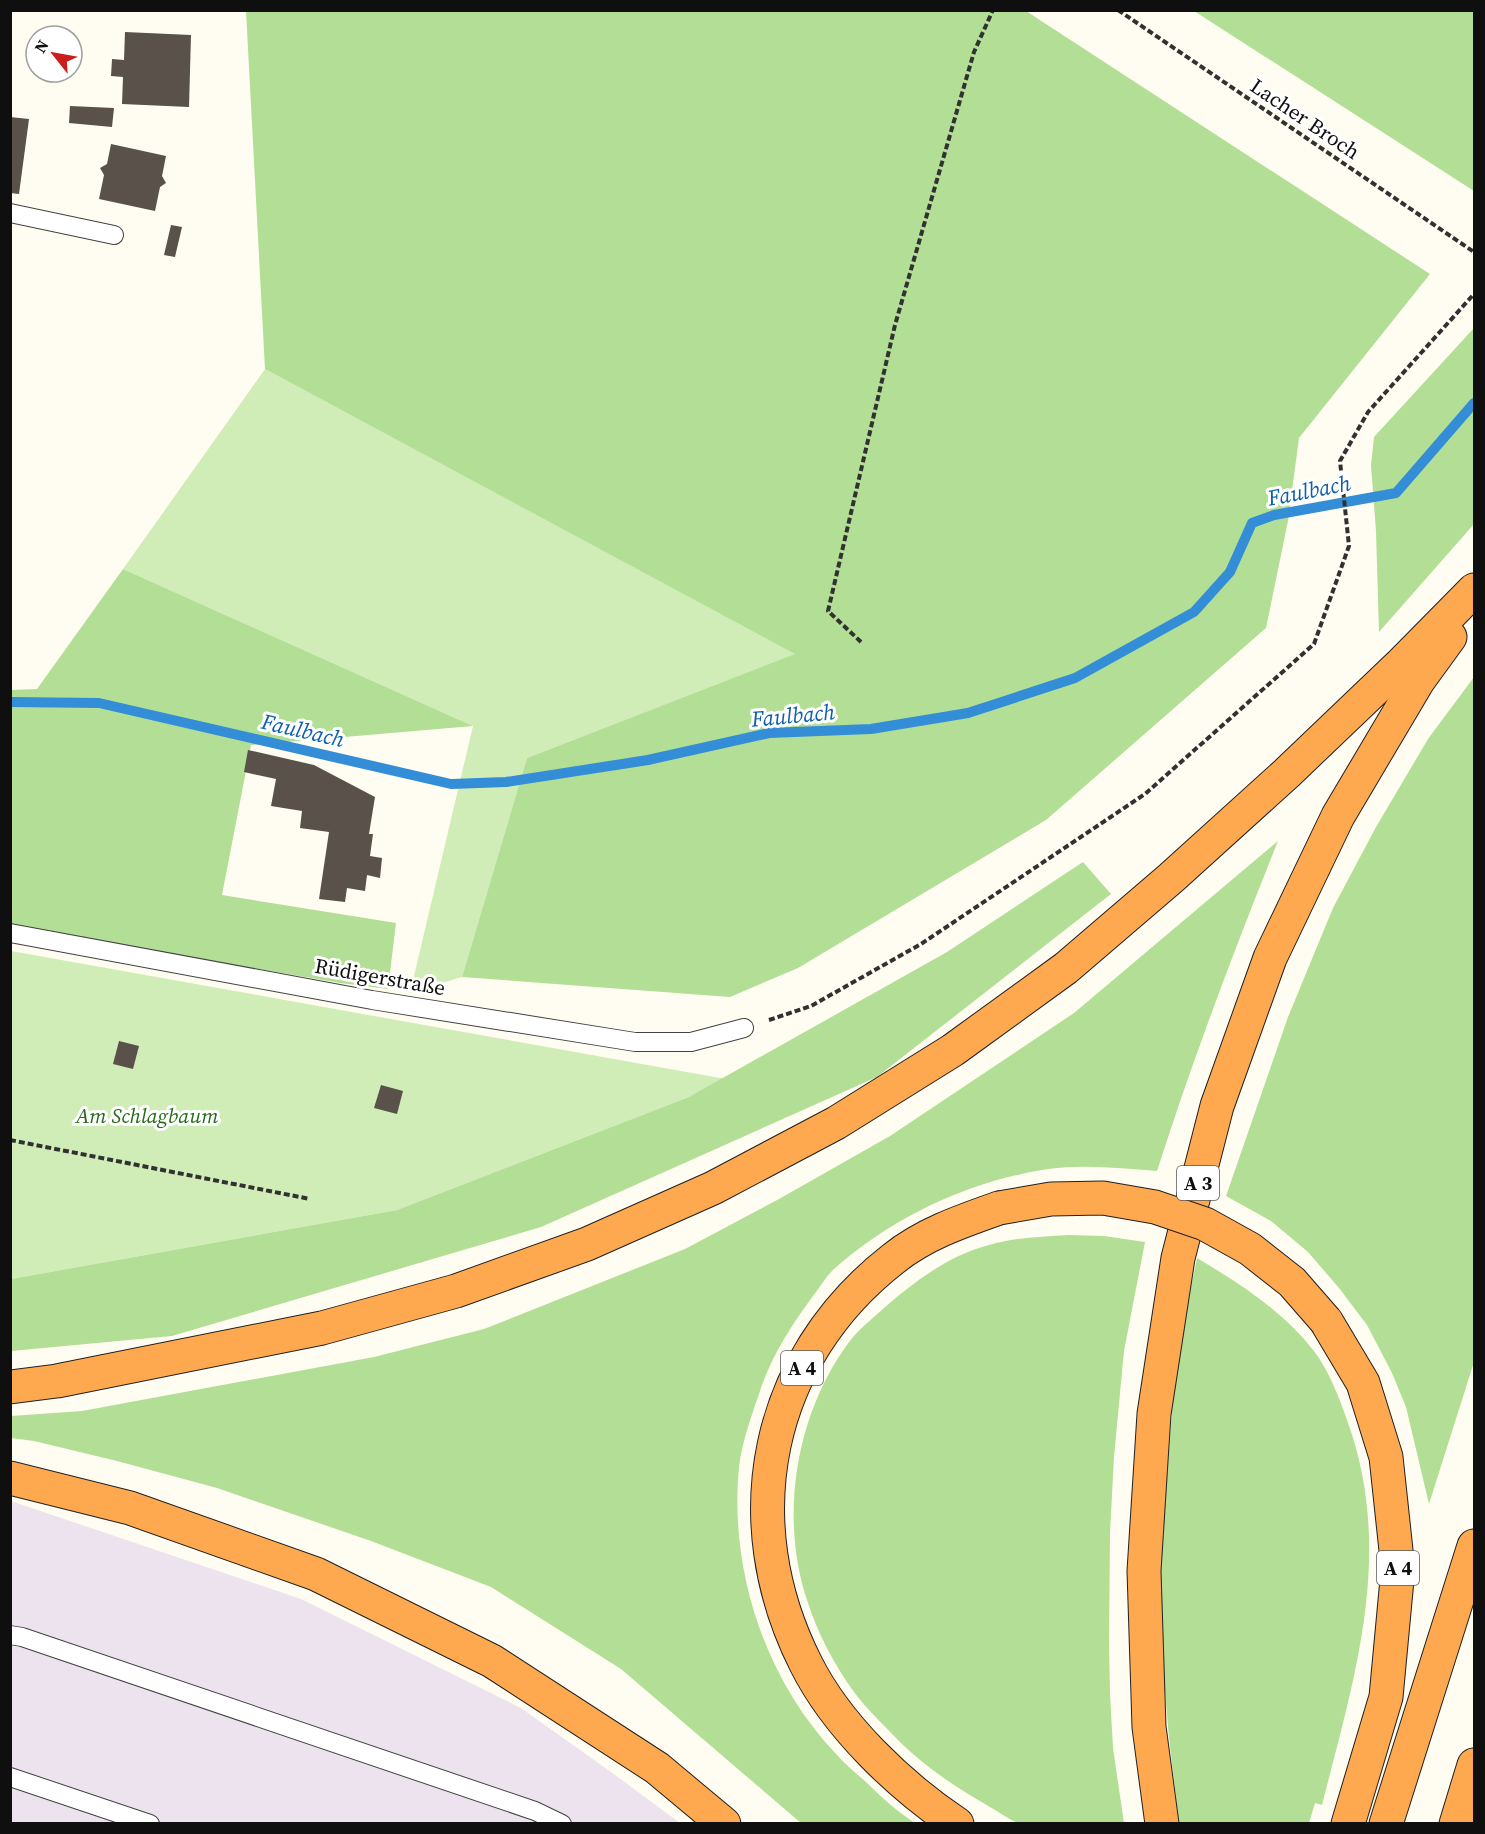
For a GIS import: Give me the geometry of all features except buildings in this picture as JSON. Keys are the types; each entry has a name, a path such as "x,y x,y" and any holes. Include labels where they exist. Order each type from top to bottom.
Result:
{"highway":[{"path":"10,1388 57,1381 322,1328 456,1291 587,1244 713,1188 836,1123 953,1050 1066,968 1172,878 1287,773 1400,665 1474,590"},
{"name":"A 3","path":"1162,1824 1149,1727 1144,1570 1154,1413 1178,1258 1218,1106 1270,958 1338,816 1418,681 1474,604"},
{"name":"A 4","path":"957,1824 897,1778 872,1752 832,1706 807,1665 787,1621 772,1565 766,1507 772,1449 788,1394 815,1342 851,1296 895,1257 944,1228 999,1208 1051,1199 1103,1198 1155,1207 1205,1224 1250,1249 1292,1282 1326,1321 1363,1383 1386,1457 1398,1569 1386,1697 1348,1824"},
{"path":"10,1478 130,1508 316,1574 492,1660 657,1768 724,1824"},
{"path":"1386,1824 1474,1546"},
{"path":"1456,1824 1474,1765"}],"lane":[{"path":"10,213 114,235"},
{"name":"Rüdigerstraße","path":"10,933 372,1000 635,1041 691,1042 744,1028"},
{"path":"10,1635 22,1637 524,1807 562,1824"},
{"path":"10,1777 150,1824"}],"path":[{"path":"861,642 828,610 895,325 974,52 993,10"},
{"name":"Lacher Broch","path":"1118,10 1474,252"},
{"path":"744,1028 812,1006 921,944 1145,794 1314,644 1349,546 1340,461 1368,412 1474,294"},
{"path":"10,1140 310,1199"}],"shaded area":[{"path":"11,1501 301,1599 521,1708 680,1823 11,1824"}],"green space":[{"path":"246,11 1026,11 1430,274 1299,438 1288,521 1266,628 1046,820 798,968 730,997 462,977 527,758 795,654 265,369"},
{"path":"1194,11 1474,11 1474,191"},
{"path":"1474,328 1474,524 1379,632 1376,531 1371,465 1374,437"},
{"path":"265,369 796,654 527,758 462,977 410,993 473,726 123,569"},
{"path":"123,569 473,726 251,745 222,895 396,923 388,989 340,983 11,927 10,690 37,689"},
{"path":"1474,677 1474,1362 1429,1504 1406,1407 1392,1373 1367,1325 1308,1252 1271,1221 1226,1196 1288,1017 1333,908 1376,827 1428,739"},
{"path":"1278,841 1214,1005 1157,1171 1089,1167 1048,1169 990,1182 961,1192 907,1217 857,1250 829,1274 791,1327 765,1377 742,1448 737,1506 740,1545 757,1622 790,1693 812,1725 847,1766 915,1823 801,1823 621,1669 491,1587 371,1541 217,1488 117,1461 34,1441 11,1438 11,1416 82,1411 374,1357 484,1329 685,1249 890,1136 1074,1013"},
{"path":"1083,862 1111,894 877,1077 541,1227 172,1336 11,1351 11,1279 397,1210 689,1097 947,952"},
{"name":"Am Schlagbaum","path":"11,951 737,1081 689,1097 397,1210 11,1279"},
{"path":"1069,1235 1104,1236 1145,1242 1124,1351 1114,1457 1110,1533 1110,1694 1113,1748 1124,1823 1027,1825 1014,1821 983,1803 924,1763 902,1744 854,1692 828,1649 808,1603 799,1570 794,1535 794,1500 798,1465 806,1430 818,1397 833,1366 860,1330 920,1279 960,1255 1009,1240"},
{"path":"1197,1258 1244,1288 1274,1311 1289,1323 1314,1351 1337,1393 1361,1469 1368,1518 1369,1566 1365,1613 1347,1709 1322,1805 1315,1803 1309,1823 1179,1824 1160,1632 1160,1573 1174,1383"}],"waterway":[{"name":"Faulbach","path":"10,702 99,703 451,784 506,782 648,760 769,733 871,729 968,713 1075,678 1194,612 1230,572 1252,523 1274,515 1396,493 1474,403"}]}
